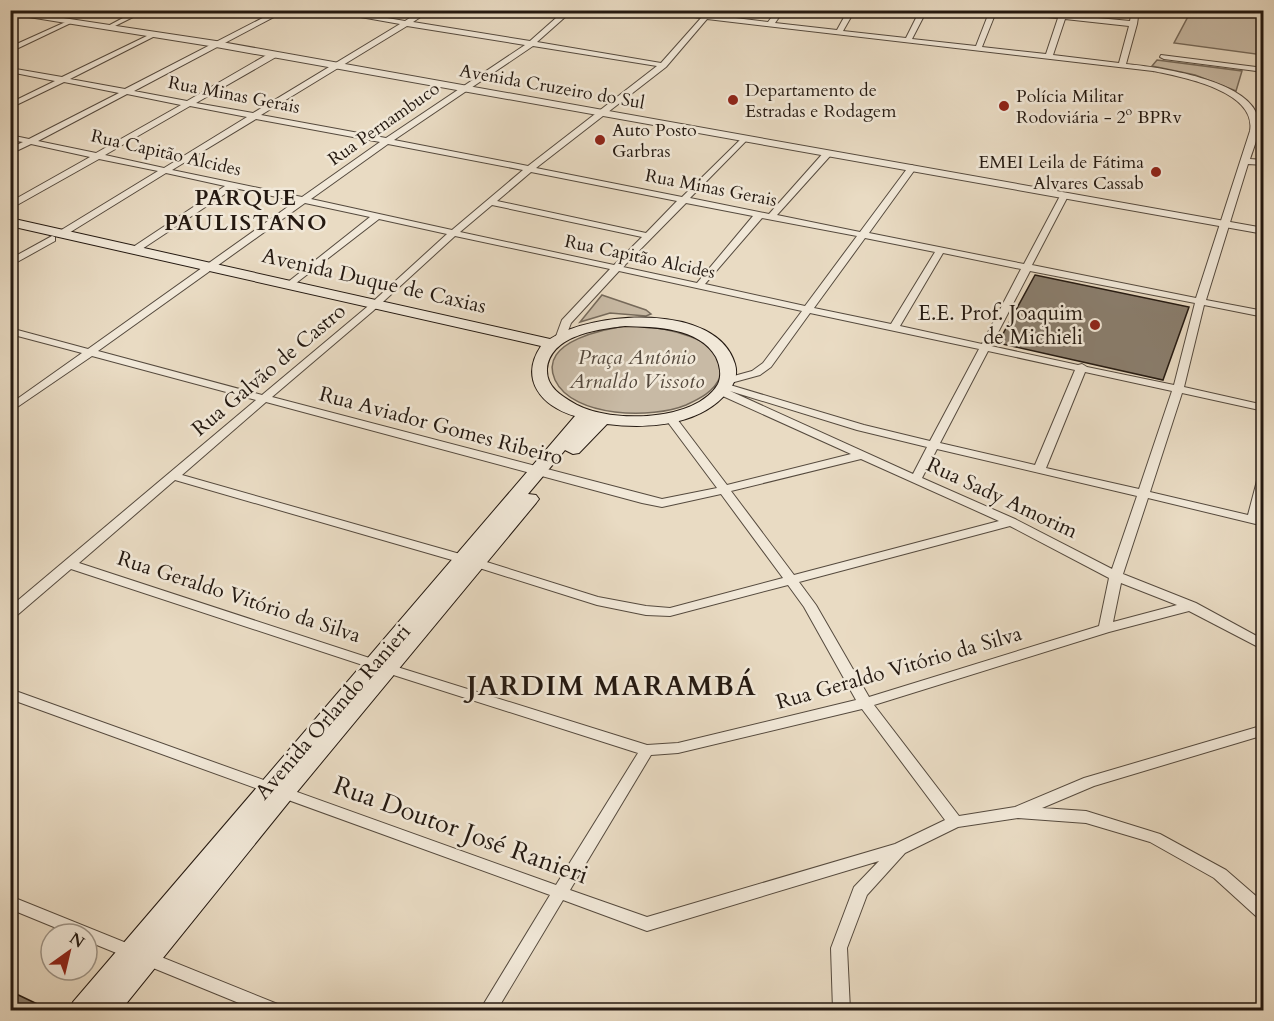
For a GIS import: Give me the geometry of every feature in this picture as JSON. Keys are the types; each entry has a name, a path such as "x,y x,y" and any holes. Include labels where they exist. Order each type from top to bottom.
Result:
{"main road":[{"name":"Avenida Duque de Caxias","path":"10,222 56,237 291,284 529,346 552,346"},
{"name":"Avenida Duque de Caxias","path":"10,229 133,251 374,306"},
{"path":"650,321 674,325 703,337 723,354 729,368 724,386 712,399 694,410 670,417 648,421 595,416 559,402 547,391 540,380 538,367 552,346 579,330 617,322 650,321"},
{"name":"Avenida Orlando Ranieri","path":"82,1011 140,955 276,790 543,474 595,416"},
{"name":"Avenida Orlando Ranieri","path":"105,1011 140,955"}],"street":[{"path":"109,27 144,10"},
{"path":"10,152 284,10"},
{"path":"324,10 663,65"},
{"path":"10,264 428,10"},
{"name":"Rua Pernambuco","path":"10,409 387,141 531,44 570,10"},
{"path":"650,10 708,14 1170,72 1211,85 1247,104 1263,107"},
{"path":"771,23 781,10"},
{"path":"839,32 852,10"},
{"path":"908,40 924,10"},
{"path":"978,49 994,10 1063,14 1134,24"},
{"path":"1122,65 1137,10"},
{"name":"Avenida Cruzeiro do Sul","path":"10,11 216,44 1263,231"},
{"name":"Rua Galvão de Castro","path":"12,611 374,306 452,234 530,168 663,65 708,14"},
{"path":"1048,57 1063,14"},
{"path":"10,50 72,21"},
{"path":"10,106 65,81 155,34"},
{"path":"10,206 273,55"},
{"path":"1164,57 1263,70"},
{"name":"Rua Minas Gerais","path":"10,70 530,168 1263,314"},
{"path":"1105,629 1116,576 1178,389 1200,302 1227,224 1256,123 1247,104"},
{"name":"Rua Capitão Alcides","path":"10,137 101,154 452,234 1082,367 1263,408"},
{"path":"552,346 566,322 743,139"},
{"path":"771,217 828,153"},
{"path":"1245,160 1263,163"},
{"path":"724,386 763,369 912,168"},
{"path":"133,251 233,185"},
{"path":"916,479 1064,196"},
{"path":"491,202 649,236"},
{"path":"699,286 759,215"},
{"path":"291,284 376,217"},
{"path":"894,328 939,251"},
{"name":"Rua Aviador Gomes Ribeiro","path":"10,331 543,474 662,503 863,455"},
{"path":"1040,468 1082,367"},
{"path":"724,386 828,419 1258,521 1263,477"},
{"name":"Rua Sady Amorim","path":"724,386 863,455 1011,522 1116,576 1191,606 1263,646"},
{"path":"670,417 810,605 866,703 955,822"},
{"path":"174,476 648,612 670,612 1011,522"},
{"name":"Rua Geraldo Vitório da Silva","path":"70,564 647,750 678,748 866,703 1105,629 1191,606"},
{"name":"Rua Doutor José Ranieri","path":"10,694 647,924 900,849"},
{"path":"1018,812 1089,782 1263,730"},
{"path":"488,1011 647,750"},
{"path":"842,1011 839,948 860,892 900,849 955,822 1018,812 1086,817 1155,838 1220,874 1263,913"},
{"path":"10,902 274,1011"}],"green space":[{"path":"1191,11 1263,11 1263,55 1174,43"},
{"path":"1157,60 1242,71 1236,91 1195,75 1152,66"},
{"path":"602,295 646,310 651,314 646,316 610,313 580,322"},
{"name":"Praça Antônio Arnaldo Vissoto","path":"633,325 675,332 705,343 716,352 721,363 720,377 714,387 691,403 672,410 635,413 596,408 578,402 564,393 555,380 552,366 556,355 565,346 593,333"}],"building":[{"name":"E.E. Prof. Joaquim de Michieli","path":"1035,275 1189,307 1163,380 998,343"},
{"path":"10,991 52,1011 10,1011"}],"place":[{"name":"Departamento de Estradas e Rodagem","path":"733,100"},
{"name":"Polícia Militar Rodoviária - 2º BPRv","path":"1004,106"},
{"name":"Auto Posto Garbras","path":"600,140"},
{"name":"EMEI Leila de Fátima Alvares Cassab","path":"1156,172"},
{"name":"E.E. Prof. Joaquim de Michieli","path":"1095,325"}],"district":[{"name":"PARQUE PAULISTANO","path":"246,210"},
{"name":"JARDIM MARAMBÁ","path":"612,686"}]}
